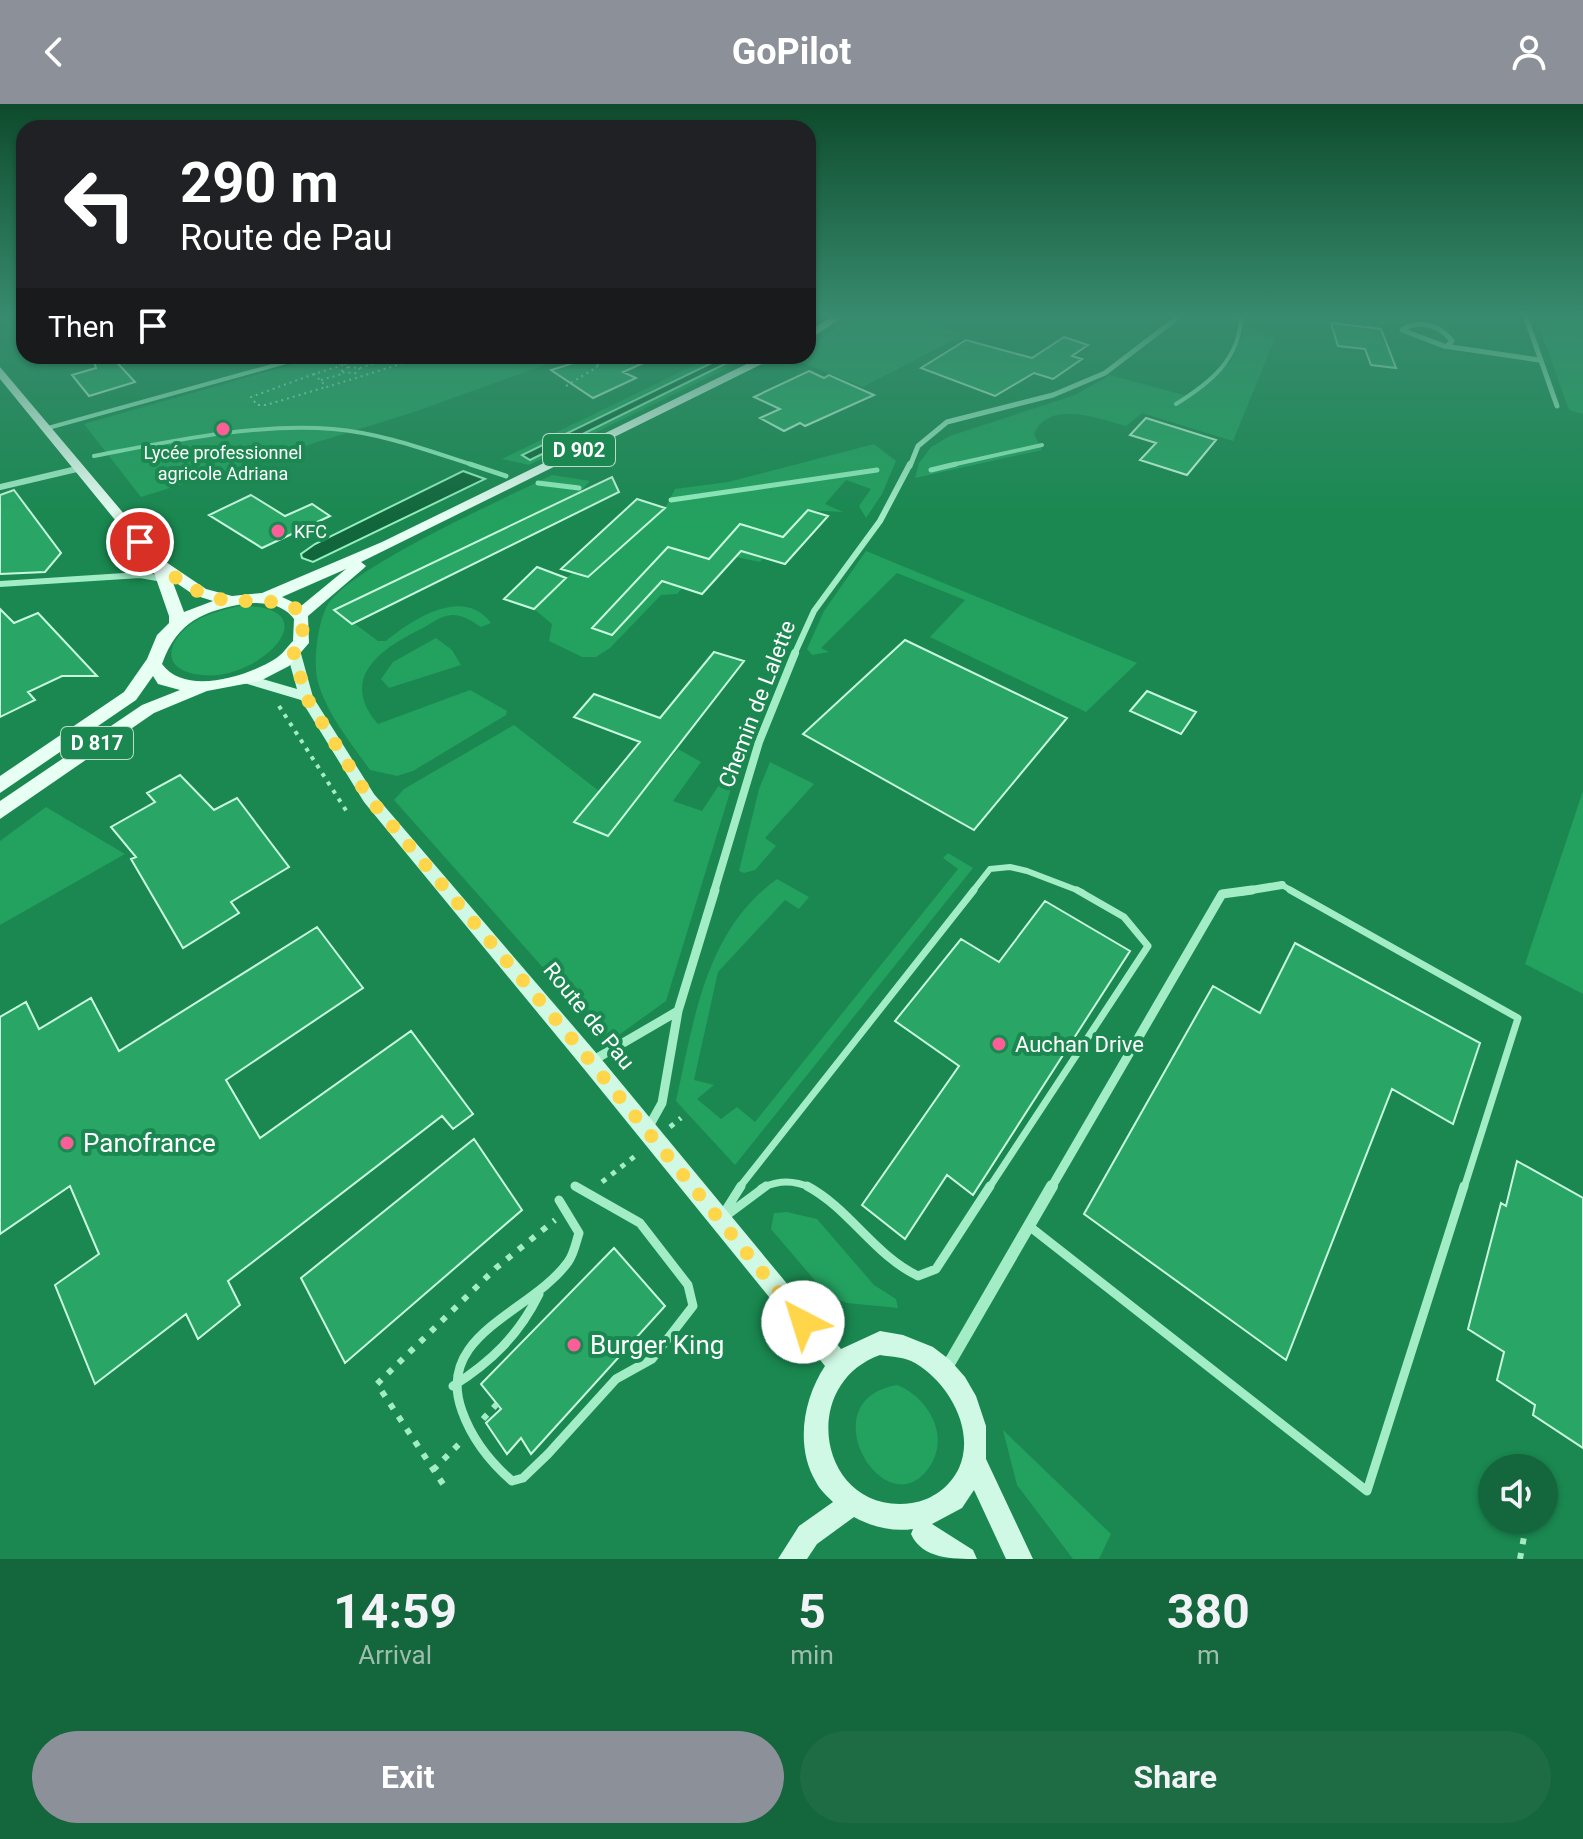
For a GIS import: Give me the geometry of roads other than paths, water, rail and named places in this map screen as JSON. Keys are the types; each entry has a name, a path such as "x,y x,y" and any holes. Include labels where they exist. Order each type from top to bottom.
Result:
{"main road":[{"path":"10,383 81,468 160,571 179,606 177,625"},
{"name":"D 902","path":"265,598 387,545 717,383"},
{"name":"D 902","path":"300,615 332,585 387,545"},
{"path":"160,571 200,592 230,601"},
{"path":"293,650 282,662 249,680 201,689 168,681 158,673 154,662 156,650 177,625 211,606 265,598 281,601 300,615"},
{"name":"Route de Pau","path":"300,615 304,626 293,650 306,697 369,798 591,1062 839,1365"},
{"name":"D 817","path":"0,786 130,696 154,662"},
{"path":"249,680 306,697"},
{"name":"D 817","path":"0,811 148,709 201,689"},
{"path":"880,1343 903,1344 926,1353 946,1370 964,1396 973,1428 974,1462 965,1493 948,1517 924,1534 897,1537 868,1530 844,1510 825,1483 816,1451 815,1418 823,1389 839,1365 858,1350 880,1343"},
{"path":"974,1462 1020,1559"},
{"path":"791,1559 808,1535 844,1510"},
{"path":"924,1534 964,1559"}],"street":[{"name":"Chemin de Lalette","path":"651,1135 662,1103 678,1011 759,742 814,611 880,521 901,487 918,446 947,422 1053,395 1082,383"},
{"path":"1548,383 1557,406"},
{"path":"0,487 81,468"},
{"path":"0,584 160,571"},
{"path":"946,1370 1222,894 1282,885"},
{"path":"591,1062 642,1035 678,1011"}],"lane":[{"path":"48,428 211,383"},
{"path":"1010,867 1060,882 1098,901 1142,935 1148,946 936,1269 918,1276 901,1268 876,1249 826,1198 802,1182 788,1180 763,1187 719,1221 750,1171 990,869 1010,867"},
{"path":"1029,1226 1367,1491 1518,1018 1282,885"},
{"path":"540,1291 503,1313 478,1338 451,1387 455,1405 472,1436 512,1481 523,1478 616,1379 652,1359 680,1327 693,1306 688,1285 640,1223 575,1186"},
{"path":"451,1387 477,1371 514,1338 540,1291 578,1247 579,1233 559,1200"}],"waterway":[{"path":"1176,404 1206,383"},
{"path":"94,456 213,435 303,428 369,434 476,466"},
{"path":"955,464 1042,445"},
{"path":"470,464 476,466"},
{"path":"931,470 955,464"},
{"path":"947,466 955,464"},
{"path":"476,466 506,476"},
{"path":"671,500 877,470"},
{"path":"538,483 579,488"}],"place":[{"name":"Lycée professionnel agricole Adriana","path":"223,429"},
{"name":"KFC","path":"278,531"},
{"name":"Auchan Drive","path":"999,1044"},
{"name":"Panofrance","path":"67,1143"},
{"name":"Burger King","path":"574,1345"}]}
